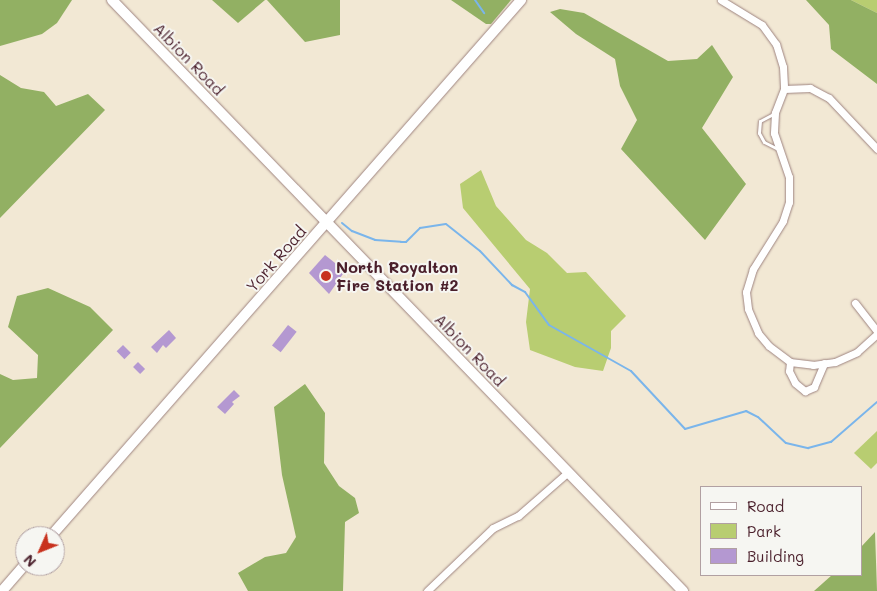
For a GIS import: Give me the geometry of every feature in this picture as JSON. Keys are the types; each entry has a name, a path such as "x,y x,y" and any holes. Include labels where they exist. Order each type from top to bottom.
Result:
{"street":[{"name":"Albion Road","path":"112,0 683,591"},
{"name":"York Road","path":"60,526 521,0"},
{"path":"721,0 762,25 776,44 783,67 784,89 775,113 774,133 789,177 789,202 783,221 753,269 746,292 748,310 758,333 769,346 790,362 824,363 857,352 877,333 854,303"},
{"path":"784,89 810,88 829,98 877,149"},
{"path":"790,362 789,371 795,383 805,391 814,387 824,363"},
{"path":"427,591 493,528 518,516 567,473"},
{"path":"2,591 15,576"}],"lane":[{"path":"775,113 760,122 759,133 764,142 779,149"}],"green space":[{"path":"0,0 72,0 57,23 42,34 0,46"},
{"path":"212,0 265,0 238,23"},
{"path":"267,0 340,0 340,35 305,42"},
{"path":"451,0 511,0 491,24 486,24"},
{"path":"806,0 851,0 877,13 877,84 831,49 829,25"},
{"path":"851,0 877,0 877,13"},
{"path":"560,9 584,13 668,61 697,59 712,45 733,77 702,128 746,184 705,240 621,149 637,120 620,86 615,59 576,34 550,12"},
{"path":"0,75 21,88 44,92 56,106 88,94 105,110 0,218"},
{"path":"481,170 496,206 526,240 547,253 567,273 586,272 626,316 611,331 611,348 603,371 575,367 530,350 526,322 530,289 463,208 460,184"},
{"path":"48,288 90,307 113,330 0,448 0,374 13,380 37,378 38,355 8,327 17,296"},
{"path":"305,384 325,413 324,463 339,486 355,498 359,513 345,522 343,591 248,591 238,573 265,557 286,553 296,537 282,475 274,407"},
{"path":"877,431 877,463 871,469 854,453"},
{"path":"875,532 877,591 814,591 831,576 862,576 862,546"}],"building":[{"name":"North Royalton Fire Station #2","path":"325,255 345,271 329,294 309,273"},
{"path":"288,325 297,332 281,352 272,345"},
{"path":"169,330 176,338 166,348 163,345 157,353 151,347"},
{"path":"123,345 131,353 124,359 117,351"},
{"path":"138,362 145,369 140,374 133,367"},
{"path":"234,390 240,396 232,402 234,404 225,414 217,407"}],"waterway":[{"path":"475,0 484,13"},
{"path":"342,223 352,231 375,240 401,242 406,242 420,228 446,224 480,251 512,285 525,292 549,325 631,371 685,429 746,411 758,417 786,443 808,448 831,442 877,402"}],"place":[{"name":"North Royalton Fire Station #2","path":"326,276"}]}
